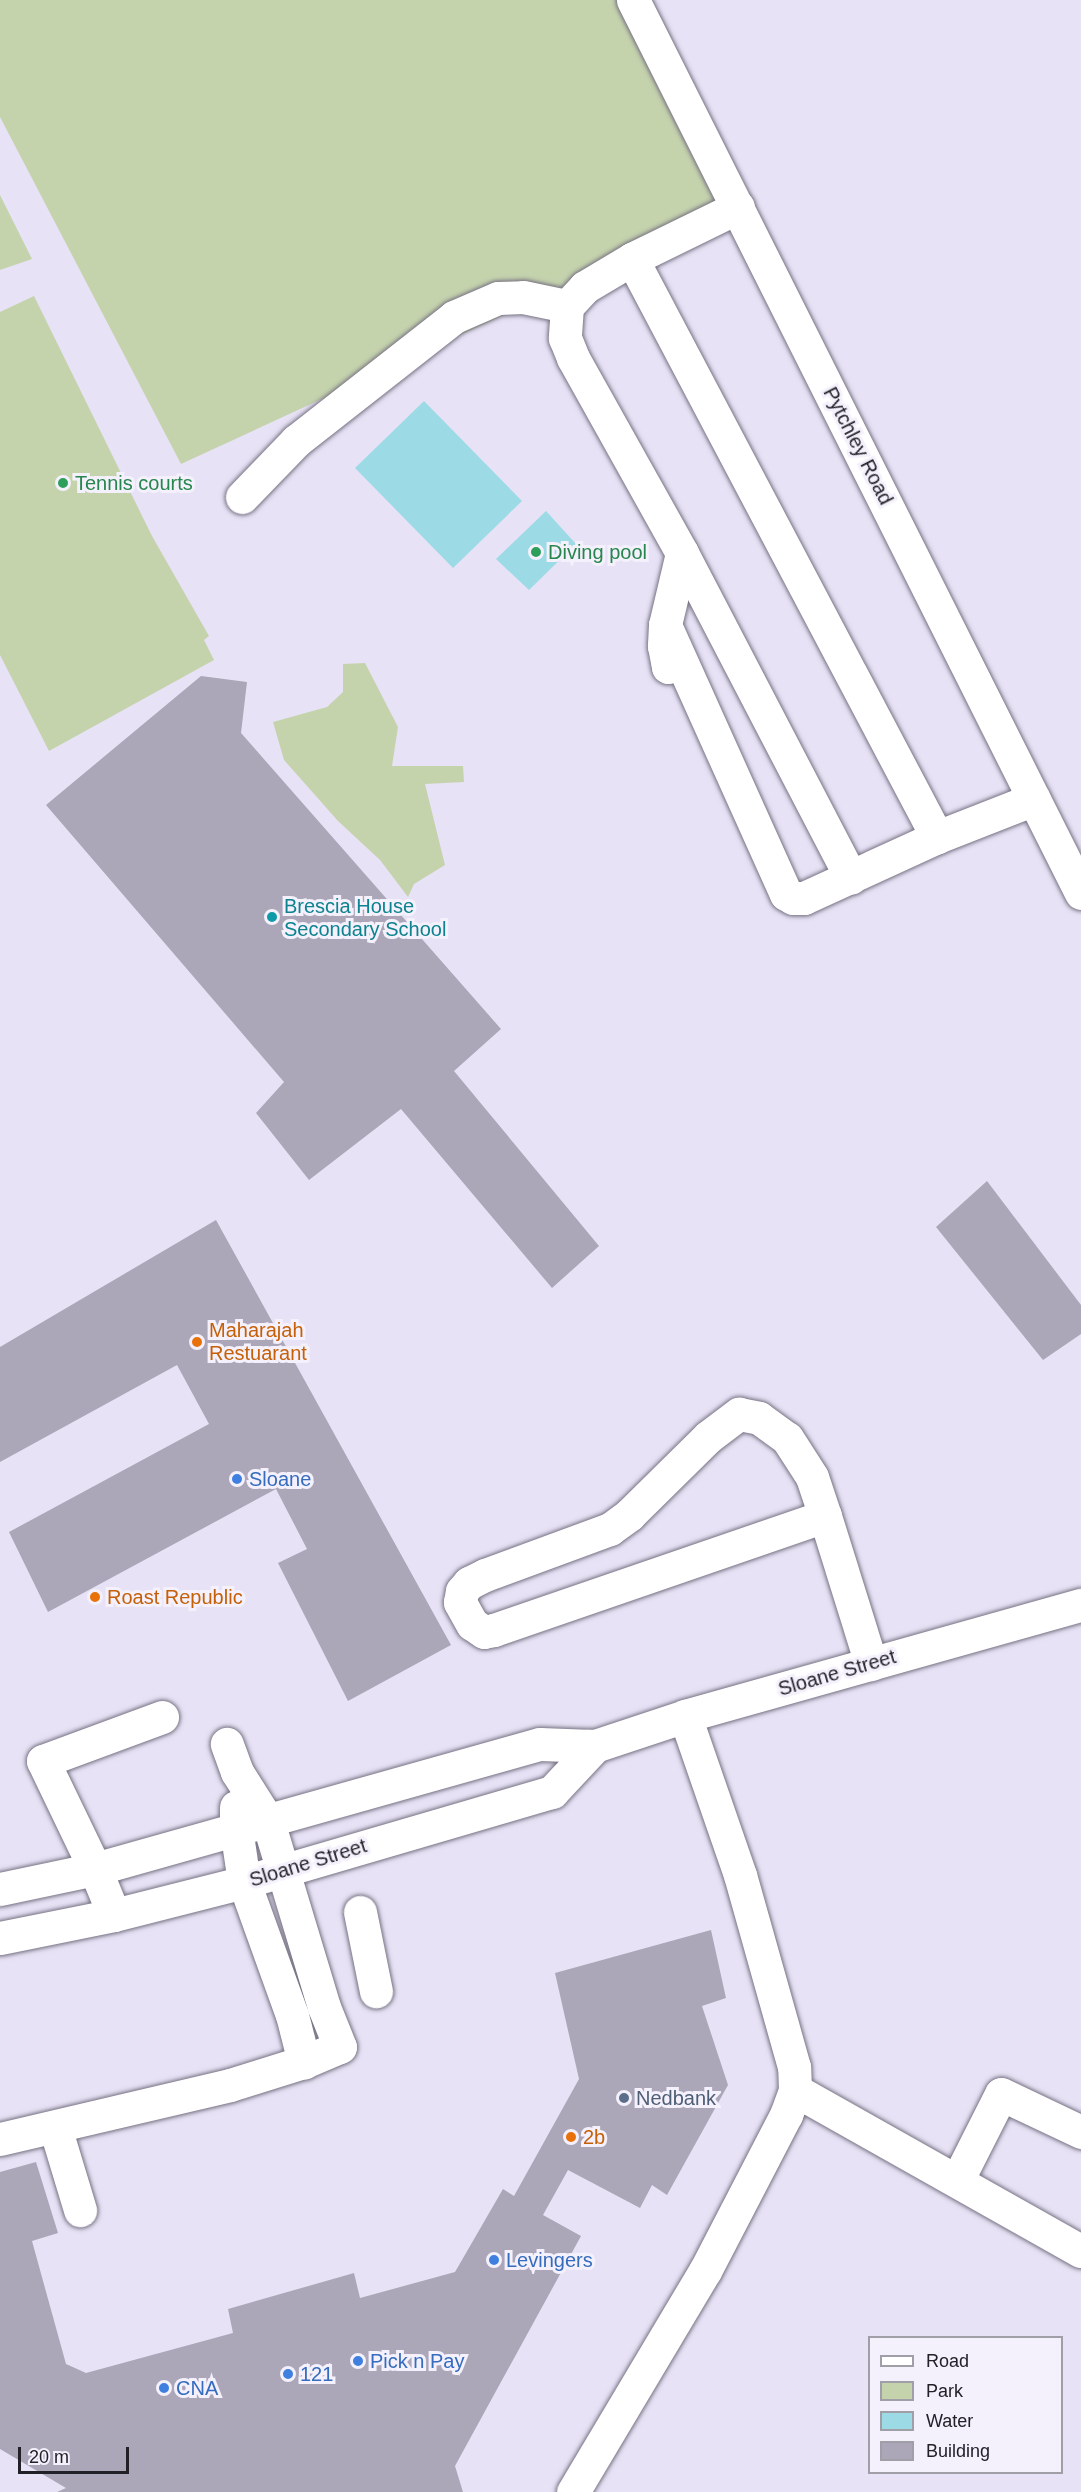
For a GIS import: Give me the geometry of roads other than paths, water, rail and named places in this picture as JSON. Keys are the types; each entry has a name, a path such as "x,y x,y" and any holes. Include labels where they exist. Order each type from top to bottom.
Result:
{"street":[{"name":"Pytchley Road","path":"633,0 1081,893"},
{"path":"738,207 632,259 585,287 567,306 565,338 573,358 682,553 851,878"},
{"path":"632,259 937,837"},
{"path":"242,496 296,441 454,317 498,298 523,297 567,306"},
{"path":"682,553 665,625 786,894 794,898 804,898 937,837 1034,799"},
{"path":"825,1516 494,1630 484,1632 472,1624 460,1602 462,1591 469,1583 485,1575 610,1529 629,1515 708,1437 739,1414 759,1418 787,1438 812,1477 825,1516 871,1664"},
{"name":"Sloane Street","path":"0,1889 95,1869 540,1744 595,1746 685,1716 1081,1605"},
{"path":"573,2492 705,2271 786,2115 795,2090 794,2067 740,1875 685,1716"},
{"path":"114,1915 95,1869 43,1761 162,1717"},
{"name":"Sloane Street","path":"0,1938 114,1915 244,1882 552,1792 595,1746"},
{"path":"0,2139 230,2085 304,2062 340,2047 324,2007 268,1821 232,1758 236,1828 244,1882 292,2015 304,2062"},
{"path":"360,1912 376,1991"},
{"path":"292,2015 324,2007"},
{"path":"795,2090 958,2179 1081,2251"},
{"path":"958,2179 1001,2094 1081,2132"},
{"path":"55,2127 80,2210"}],"water":[{"path":"424,401 522,501 453,568 355,468"},
{"name":"Diving pool","path":"546,511 576,544 529,590 496,559"}],"place":[{"name":"Tennis courts","path":"63,483"},
{"name":"Diving pool","path":"536,552"},
{"name":"Brescia House Secondary School","path":"272,917"},
{"name":"Maharajah Restuarant","path":"197,1342"},
{"name":"Sloane","path":"237,1479"},
{"name":"Roast Republic","path":"95,1597"},
{"name":"Nedbank","path":"624,2098"},
{"name":"2b","path":"571,2137"},
{"name":"Levingers","path":"494,2260"},
{"name":"Pick n Pay","path":"358,2361"},
{"name":"121","path":"288,2374"},
{"name":"CNA","path":"164,2388"}]}
